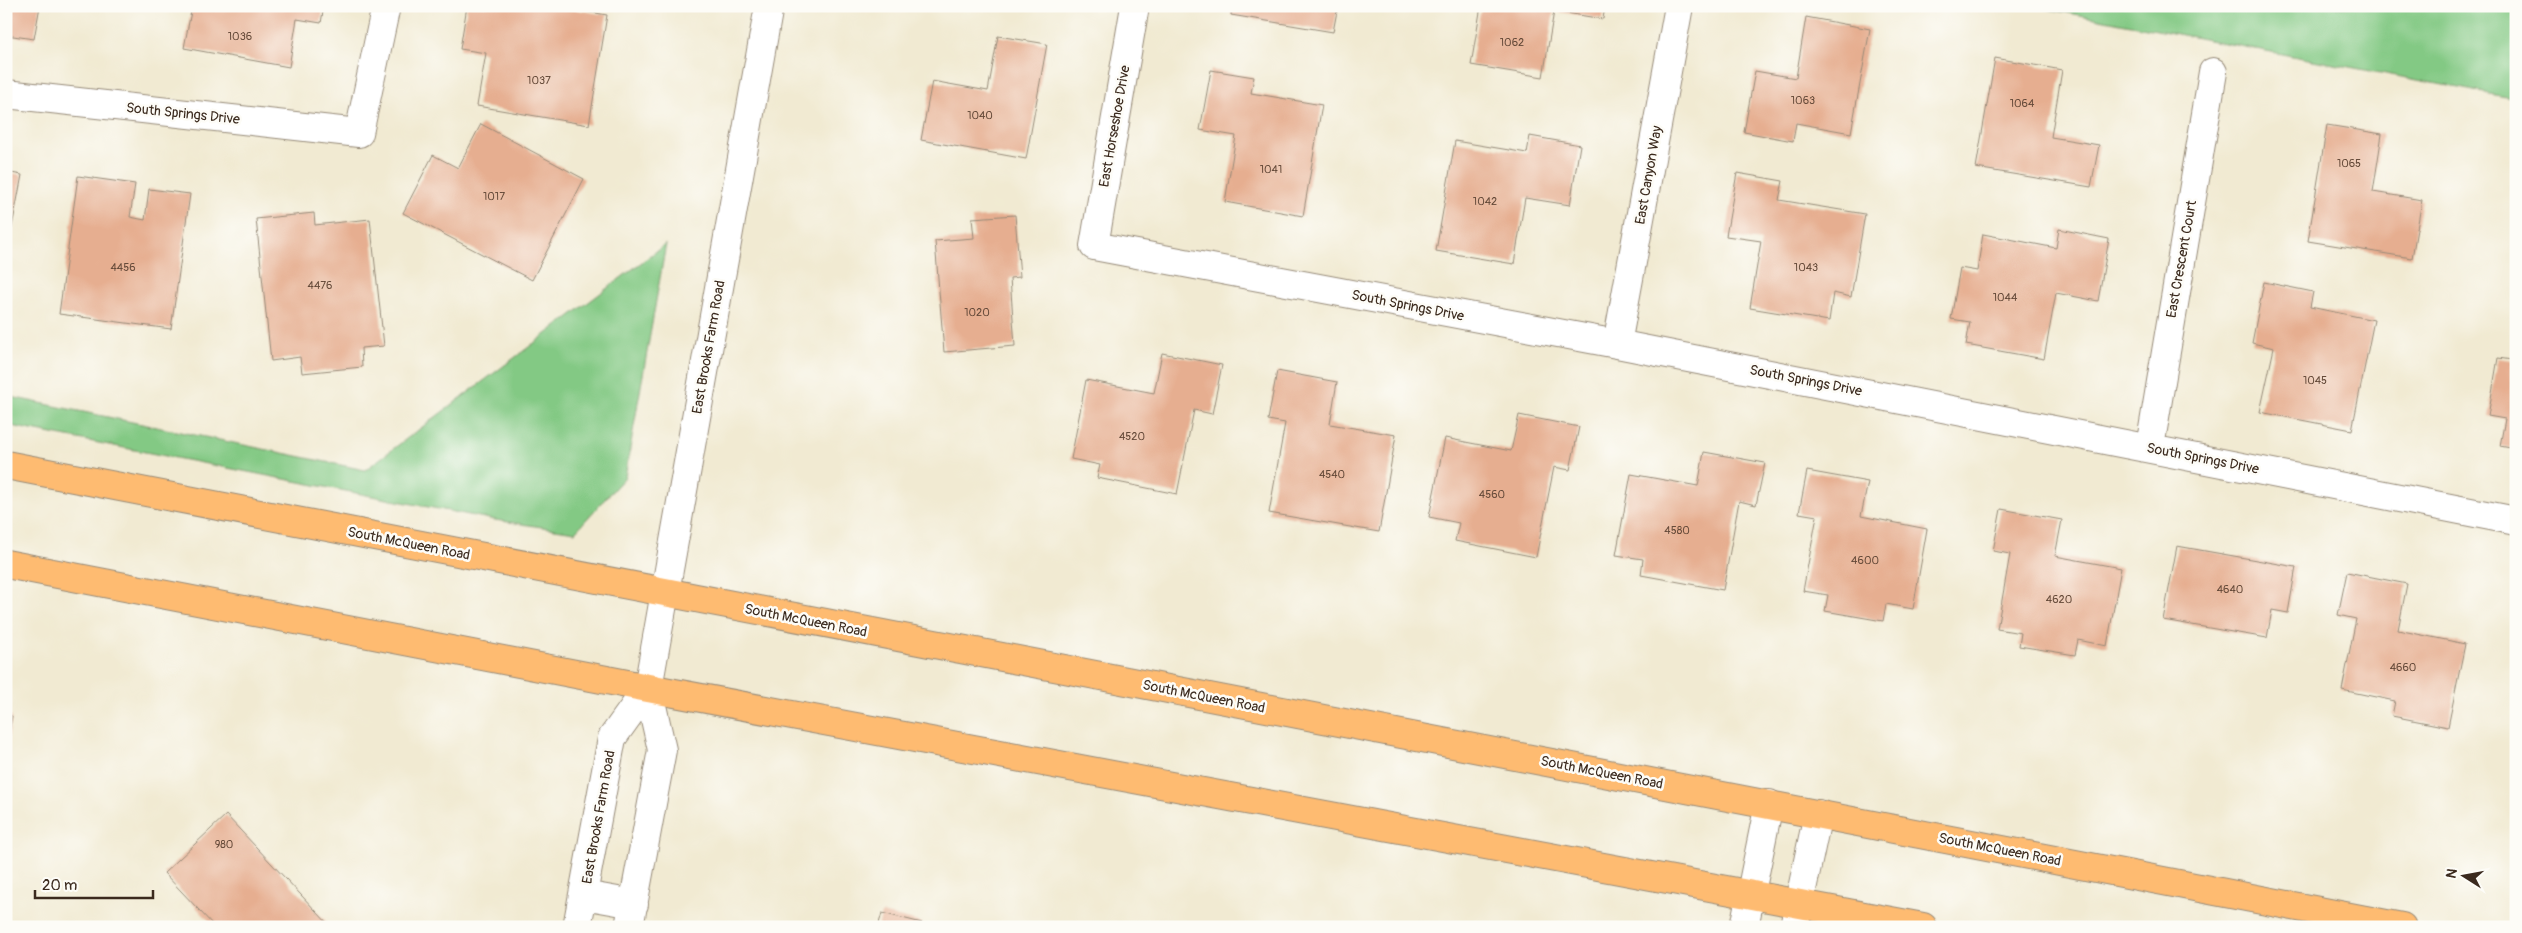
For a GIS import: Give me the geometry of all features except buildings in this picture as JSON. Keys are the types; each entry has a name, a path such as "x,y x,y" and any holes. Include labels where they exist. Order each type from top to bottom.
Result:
{"main road":[{"name":"South McQueen Road","path":"6,465 2402,927"},
{"path":"6,564 648,688 1750,893 1796,915 1923,927"}],"street":[{"name":"South Springs Drive","path":"6,94 359,133 386,6"},
{"name":"East Brooks Farm Road","path":"631,916 662,750 648,688 769,6"},
{"name":"East Horseshoe Drive","path":"1094,246 1135,6"},
{"name":"East Canyon Way","path":"1618,344 1679,6"},
{"name":"East Crescent Court","path":"2150,447 2213,72"},
{"name":"South Springs Drive","path":"1094,246 1618,344 2150,447 2516,521"},
{"name":"East Brooks Farm Road","path":"577,927 612,738 648,688"},
{"path":"1744,927 1769,804"},
{"path":"1796,915 1818,814"},
{"path":"584,895 631,916"}],"green space":[{"path":"2032,6 2516,6 2516,99"},
{"path":"666,244 625,477 575,532 495,520 6,425 6,396 365,470"}]}
